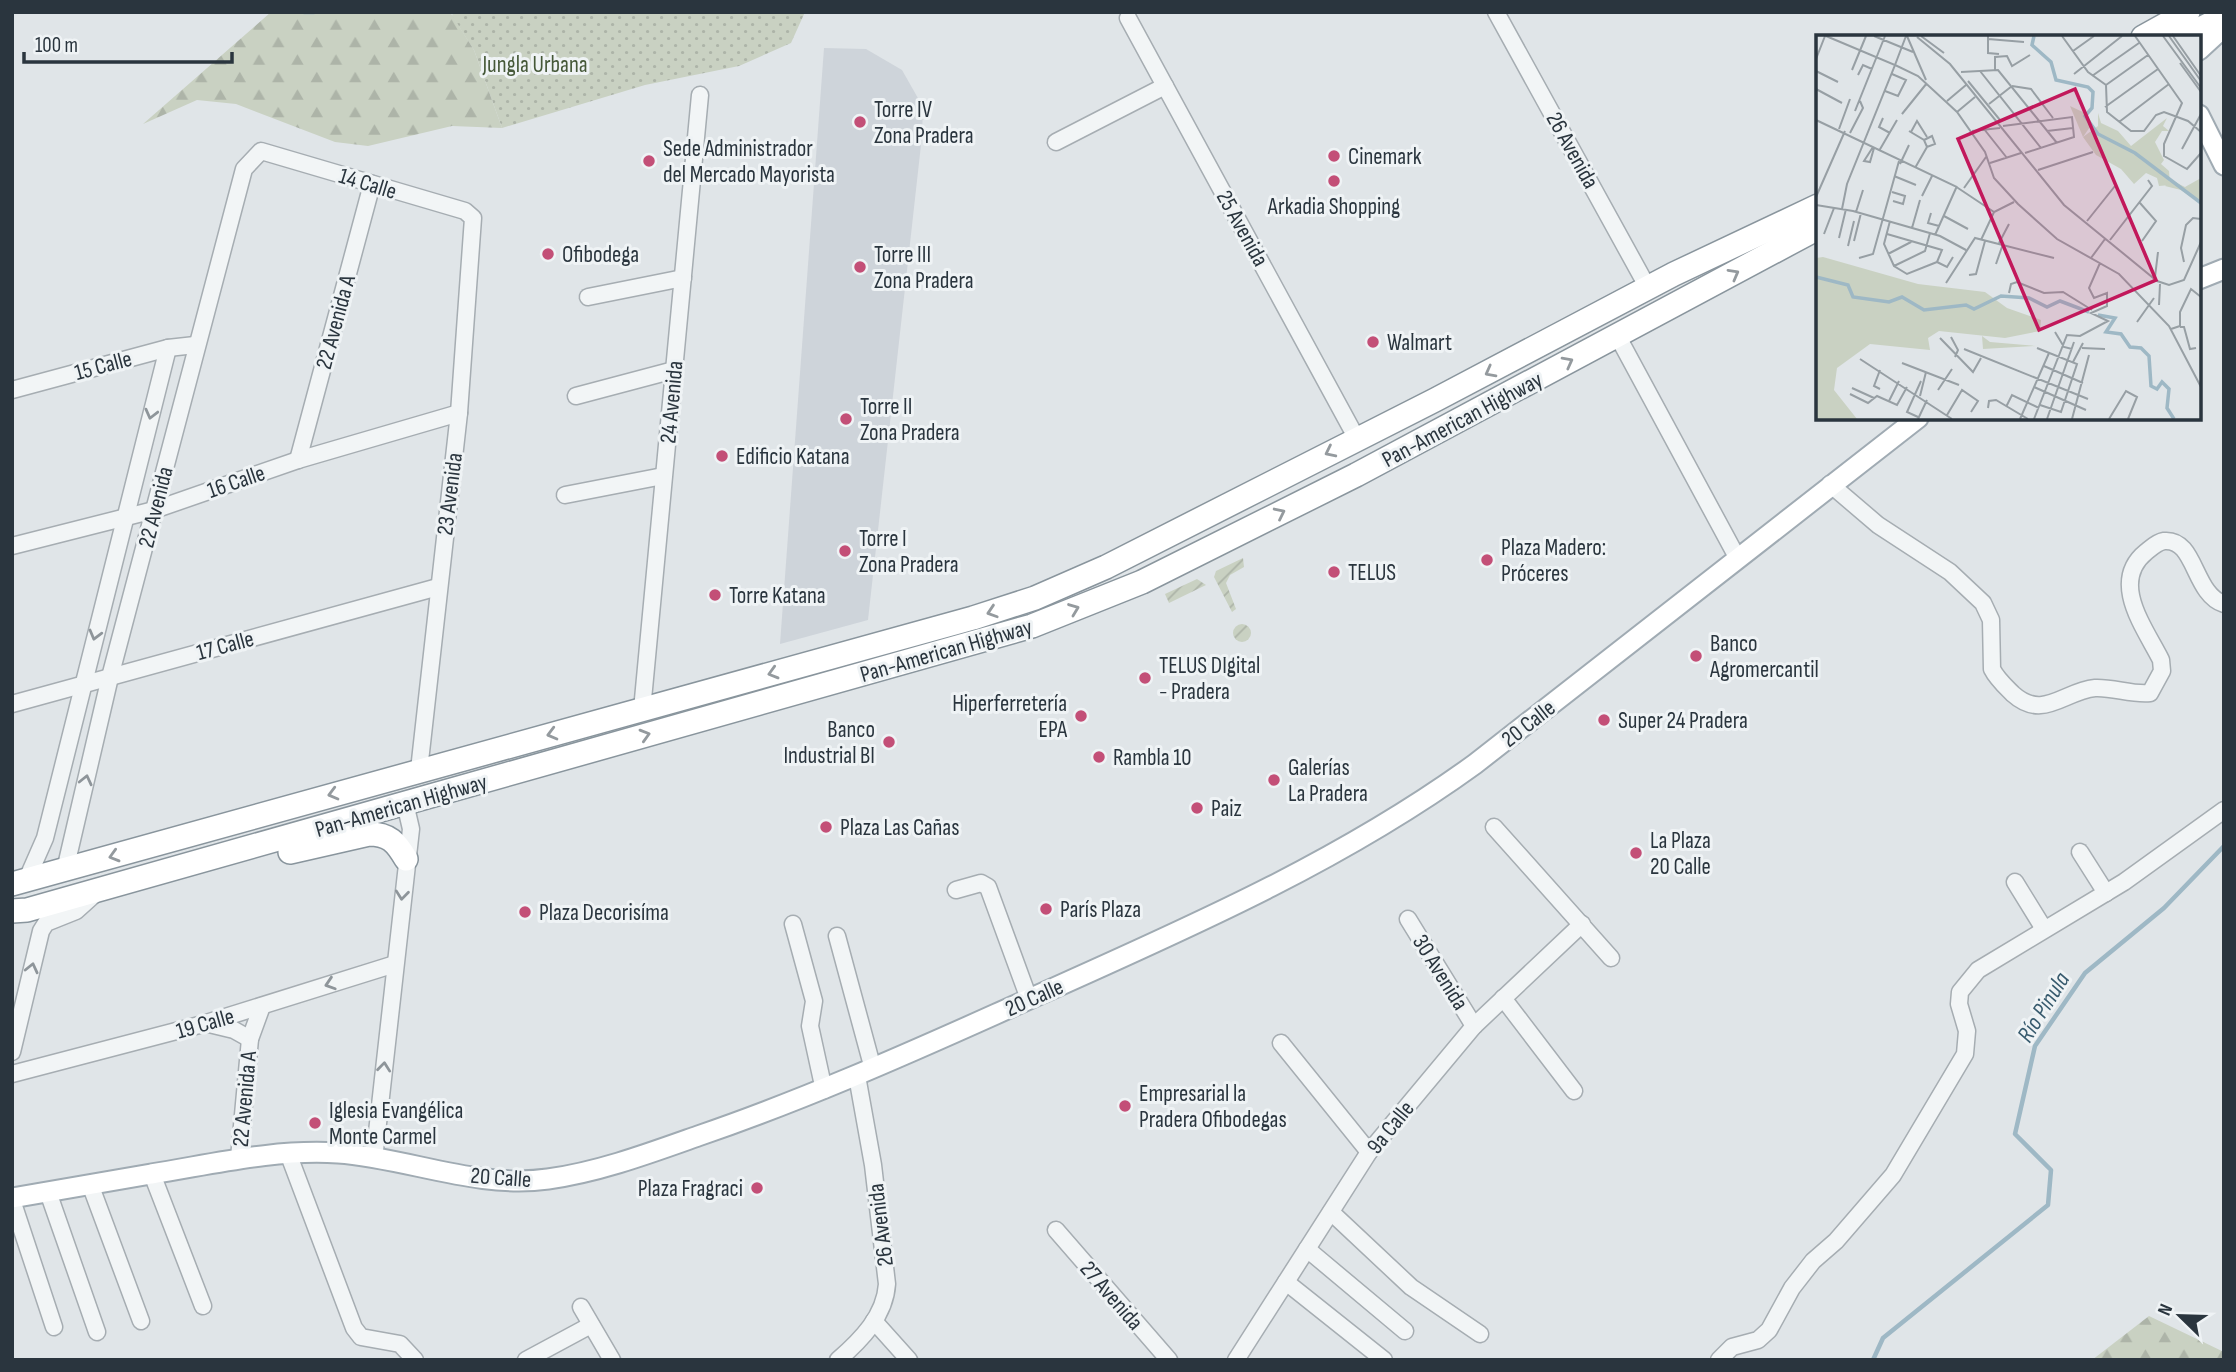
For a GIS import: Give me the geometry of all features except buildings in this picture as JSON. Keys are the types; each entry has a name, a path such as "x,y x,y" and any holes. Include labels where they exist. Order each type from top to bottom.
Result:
{"highway":[{"path":"2147,35 2189,12"},
{"path":"2188,35 2224,17"},
{"path":"1702,260 1749,228 1816,193"},
{"name":"Pan-American Highway","path":"16,882 642,710 1035,598 1106,567 1702,260 1767,233 1816,207"},
{"name":"Pan-American Highway","path":"16,914 1012,634 1103,598 1356,475 1816,229"},
{"path":"1788,244 1816,238"},
{"path":"158,876 181,881 369,834 390,838 396,842 406,859"}],"main road":[{"path":"2201,48 2224,27"},
{"path":"2201,104 2207,108 2224,142"},
{"path":"2201,119 2224,165"},
{"path":"2201,278 2224,269"},
{"name":"20 Calle","path":"12,1199 239,1158 288,1153 342,1154 484,1178 545,1180 641,1156 824,1090 1029,999 1307,868 1407,813 1475,764 1915,420"}],"street":[{"name":"26 Avenida","path":"1496,12 1648,288"},
{"name":"25 Avenida","path":"1128,18 1357,439"},
{"path":"1056,142 1165,86"},
{"name":"24 Avenida","path":"642,710 700,94"},
{"name":"14 Calle","path":"261,151 465,211 473,218"},
{"name":"22 Avenida","path":"65,870 110,677 195,345 244,169 261,151"},
{"name":"22 Avenida A","path":"298,460 372,184"},
{"name":"23 Avenida","path":"419,770 459,413 473,218"},
{"path":"588,297 682,278"},
{"path":"1618,335 1738,559"},
{"name":"15 Calle","path":"12,390 167,348 195,345"},
{"name":"22 Avenida","path":"16,882 45,838 167,348"},
{"path":"576,396 674,370"},
{"name":"16 Calle","path":"12,546 154,510 298,460 459,413"},
{"path":"565,495 663,476"},
{"path":"1830,484 1878,525 1950,572 1983,603 1991,620 1992,669 1995,676 2018,698 2036,707 2047,707 2097,688 2150,694 2162,671 2161,660 2130,599 2129,580 2135,563 2160,541 2173,541 2184,548 2203,587 2213,599 2224,604"},
{"name":"17 Calle","path":"12,704 438,587"},
{"path":"374,1160 411,829 405,803"},
{"path":"1719,1360 1732,1347 1758,1340 1769,1330 1792,1288 1813,1261 1836,1241 1893,1175 1965,1054 1967,1031 1959,1004 1967,981 1978,970 2106,893 2224,810"},
{"path":"1494,828 1611,958"},
{"path":"2080,852 2106,893"},
{"path":"2015,882 2045,929"},
{"path":"956,890 981,883 988,887 1029,999"},
{"path":"12,1052 41,931 46,923 76,911 99,891"},
{"name":"30 Avenida","path":"1408,919 1474,1026"},
{"path":"793,924 814,1001 810,1026 824,1090"},
{"name":"9a Calle","path":"1236,1360 1369,1152 1474,1026 1582,924"},
{"name":"26 Avenida","path":"837,936 865,1072 887,1284 886,1296 874,1321 859,1342 838,1360"},
{"name":"19 Calle","path":"12,1074 203,1024 395,964"},
{"path":"1503,998 1574,1091"},
{"name":"22 Avenida A","path":"239,1158 250,1039 262,1006"},
{"name":"22 Avenida A","path":"203,1024 220,1025 250,1039"},
{"path":"1282,1043 1369,1152"},
{"path":"288,1153 354,1328 361,1337 400,1344 415,1360"},
{"path":"152,1174 203,1306"},
{"path":"90,1184 141,1321"},
{"path":"48,1192 97,1332"},
{"path":"12,1199 54,1327"},
{"path":"1331,1212 1411,1287 1480,1334"},
{"name":"27 Avenida","path":"1056,1230 1168,1360"},
{"path":"1307,1249 1405,1331"},
{"path":"1286,1282 1384,1360"},
{"path":"581,1307 611,1360"},
{"path":"874,1321 909,1360"},
{"path":"526,1360 591,1325"}],"shaded area":[{"path":"824,48 866,49 902,70 923,107 922,136 868,620 780,644"}],"green space":[{"path":"271,12 450,12 474,50 502,128 452,126 368,146 335,142 236,104 197,100 143,124"},
{"name":"Jungla Urbana","path":"453,12 805,12 791,43 739,66 645,85 502,128 474,50 452,16"},
{"path":"1243,558 1244,567 1230,575 1226,583 1236,609 1232,612 1214,577 1216,571"},
{"path":"1197,579 1206,585 1169,603 1165,594"},
{"path":"1238,624 1246,624 1251,633 1249,640 1238,642 1233,637 1233,629"},
{"path":"2149,1316 2224,1352 2224,1360 2092,1360"}],"waterway":[{"path":"304,12 314,12"},
{"name":"Río Pinula","path":"1873,1360 1883,1338 2048,1205 2051,1170 2015,1134 2035,1046 2085,973 2164,908 2224,846"}],"place":[{"name":"Torre IV Zona Pradera","path":"860,122"},
{"name":"Cinemark","path":"1334,156"},
{"name":"Sede Administrador del Mercado Mayorista","path":"649,161"},
{"name":"Arkadia Shopping","path":"1334,181"},
{"name":"Ofibodega","path":"548,254"},
{"name":"Torre III Zona Pradera","path":"860,267"},
{"name":"Walmart","path":"1373,342"},
{"name":"Torre II Zona Pradera","path":"846,419"},
{"name":"Edificio Katana","path":"722,456"},
{"name":"Torre I Zona Pradera","path":"845,551"},
{"name":"Plaza Madero: Próceres","path":"1487,560"},
{"name":"TELUS","path":"1334,572"},
{"name":"Torre Katana","path":"715,595"},
{"name":"Banco Agromercantil","path":"1696,656"},
{"name":"TELUS DIgital - Pradera","path":"1145,678"},
{"name":"Hiperferretería EPA","path":"1081,716"},
{"name":"Super 24 Pradera","path":"1604,720"},
{"name":"Banco Industrial BI","path":"889,742"},
{"name":"Rambla 10","path":"1099,757"},
{"name":"Galerías La Pradera","path":"1274,780"},
{"name":"Paiz","path":"1197,808"},
{"name":"Plaza Las Cañas","path":"826,827"},
{"name":"La Plaza 20 Calle","path":"1636,853"},
{"name":"París Plaza","path":"1046,909"},
{"name":"Plaza Decorisíma","path":"525,912"},
{"name":"Empresarial la Pradera Ofibodegas","path":"1125,1106"},
{"name":"Iglesia Evangélica Monte Carmel","path":"315,1123"},
{"name":"Plaza Fragraci","path":"757,1188"}]}
